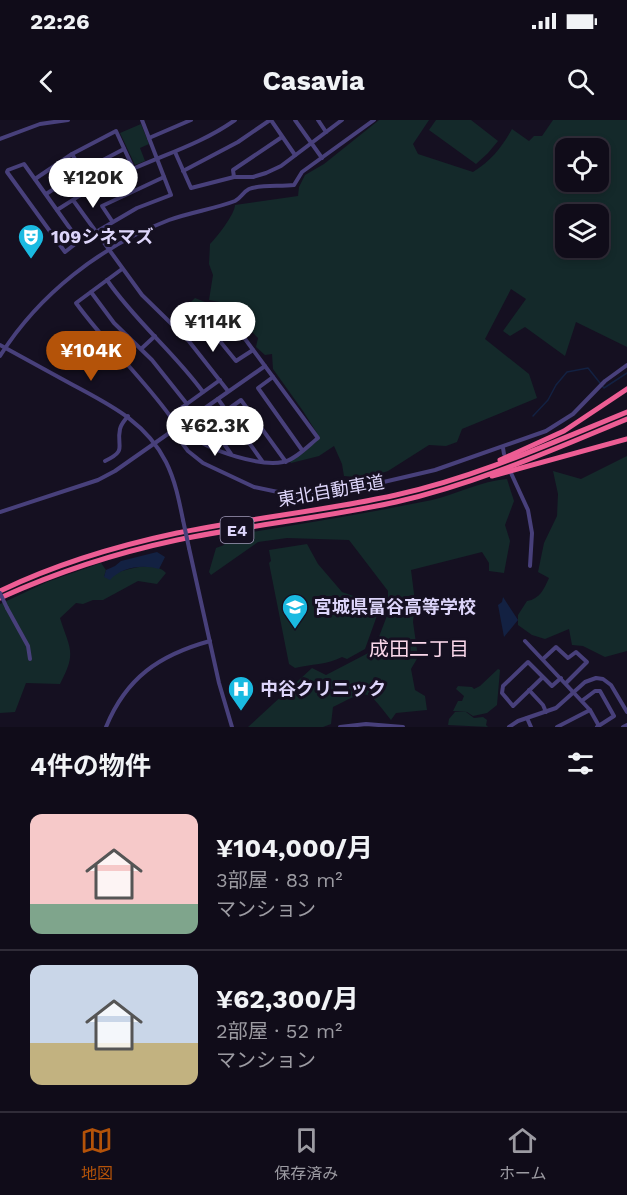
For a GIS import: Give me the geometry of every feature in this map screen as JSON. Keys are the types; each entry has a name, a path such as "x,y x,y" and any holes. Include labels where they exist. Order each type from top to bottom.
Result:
{"highway":[{"path":"440,484 564,431 627,389"},
{"name":"東北自動車道","path":"0,592 75,561 136,543 225,525 358,503 440,484 520,456 627,412"},
{"name":"東北自動車道","path":"0,598 74,567 138,549 397,502 478,478 627,419"},
{"path":"478,478 499,475 627,440"}],"street":[{"path":"0,139 40,124 68,120"},
{"path":"96,232 137,208 171,195 142,120"},
{"path":"149,138 191,120"},
{"path":"57,210 133,168 175,152 213,134 235,120"},
{"path":"183,171 230,147 270,120 295,155"},
{"path":"295,120 322,158"},
{"path":"318,120 326,132"},
{"path":"175,152 190,188 234,177 253,177 281,166 342,120"},
{"path":"0,356 2,347 50,295 109,250 167,221 235,201 248,190 294,185 302,172 368,122 374,120"},
{"path":"35,179 72,154 116,130 133,168"},
{"path":"234,177 233,170 282,137"},
{"path":"46,195 82,171 124,149"},
{"path":"72,154 92,189"},
{"path":"24,164 46,195 80,241 65,252 7,172 8,170 24,164"},
{"path":"112,221 102,206 164,177"},
{"path":"73,200 142,295 188,340 228,391"},
{"path":"122,269 76,303 100,335 150,389 170,416 220,380"},
{"path":"107,280 123,303 183,365 203,392"},
{"path":"91,292 117,326 165,375 187,404"},
{"path":"188,340 223,309 318,438 286,462 262,461 232,455 209,447 193,437 192,435 208,422 241,399 286,462"},
{"path":"206,324 236,361 253,350"},
{"path":"141,349 156,336"},
{"path":"2,347 128,416 155,444 171,472 224,704 232,727"},
{"path":"173,432 195,457 213,469 254,487 297,496 332,494 425,473 503,448 556,426 573,414 601,385 627,365"},
{"path":"0,512 98,480 122,468 265,366"},
{"path":"273,377 258,387 302,450"},
{"path":"218,399 262,461"},
{"path":"105,461 118,454 120,430 128,416"},
{"path":"208,422 232,455"},
{"path":"503,448 504,454"},
{"path":"512,473 528,510 532,533 530,566"},
{"path":"0,592 28,646 30,659"},
{"path":"106,727 123,694 144,672 175,652 210,640"},
{"path":"525,640 583,700 598,726 614,716 600,691 595,691 583,700"},
{"path":"543,660 556,646 568,658 576,652 587,662 566,683"},
{"path":"543,677 513,706 502,693 503,686 528,662 543,677 552,686 561,678"},
{"path":"509,727 513,723 556,708 590,679 603,679 614,688 627,712"},
{"path":"529,690 543,705 546,712"},
{"path":"557,727 590,710"},
{"path":"528,718 531,727"},
{"path":"340,727 403,727"}],"green space":[{"path":"379,120 429,120 413,144 418,154 473,172 496,153 512,129 529,141 534,136 542,136 553,120 627,120 627,347 576,322 565,356 525,327 510,336 503,331 526,299 511,289 485,339 529,374 537,398 462,429 457,442 446,446 429,445 388,471 367,478 344,476 342,464 334,446 319,456 291,463 290,461 320,438 273,369 272,354 265,355 256,347 258,338 224,303 209,300 213,275 209,264 210,244 229,219 235,205 298,196 299,187 305,175 324,164"},
{"path":"436,120 471,120 498,141 476,164 429,130"},
{"path":"141,124 149,144 140,148 145,161 135,165 120,133"},
{"path":"195,298 220,308 190,335 173,320"},
{"path":"627,456 627,651 605,657 583,646 572,645 569,629 545,639 532,635 518,625 518,615 527,601 541,593 549,578 538,572 544,543 557,516 558,494 553,471 581,479"},
{"path":"507,479 514,501 505,525 510,541 504,573 489,571 489,563 482,552 411,570 415,602 413,622 418,657 411,669 415,690 425,696 427,710 396,713 391,720 371,697 361,695 333,707 331,724 323,727 248,727 312,668 326,675 374,650 388,613 388,591 349,540 287,538 258,542 211,575 209,572 216,548 224,545 227,536 432,500 488,482"},
{"path":"307,544 318,564 342,592 376,604 379,610 365,649 347,659 342,657 325,663 295,668 289,664 269,563 271,561 269,550"},
{"path":"101,563 106,570 104,577 145,566 160,569 166,573 157,584 138,581 103,600 76,603 60,618 69,645 70,657 69,665 60,684 26,683 15,712 0,713 0,604 47,582"},
{"path":"498,669 500,670 497,705 487,713 473,716 467,712 453,711 458,701 462,701 464,696 456,689 458,686 474,689"},
{"path":"455,712 466,712 474,718 483,717 487,720 488,727 448,725 449,719"}],"water":[{"path":"157,552 165,557 159,569 146,567 126,569 110,580 104,577 106,570 121,561"},
{"path":"503,597 518,620 504,637 498,605 502,602"}],"waterway":[{"path":"533,416 548,400 556,385 567,372 588,368 604,388 627,373"}],"place":[{"name":"109シネマズ","path":"31,260"},
{"name":"宮城県富谷高等学校","path":"295,630"},
{"name":"中谷クリニック","path":"241,712"}],"district":[{"name":"成田二丁目","path":"419,649"}]}
